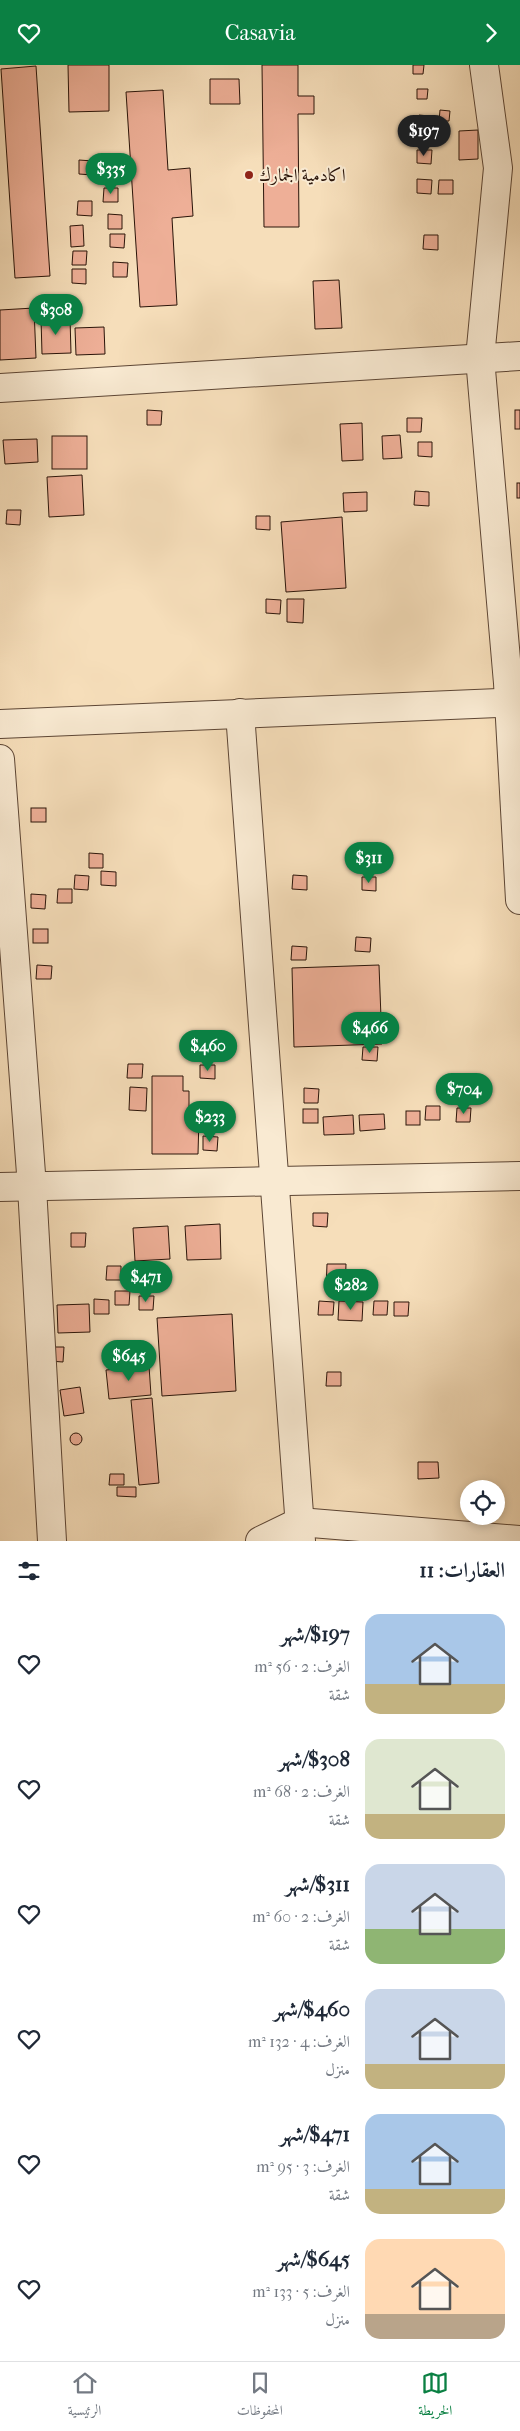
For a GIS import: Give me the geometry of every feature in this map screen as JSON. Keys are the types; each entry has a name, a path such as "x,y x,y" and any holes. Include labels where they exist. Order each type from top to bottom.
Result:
{"street":[{"path":"484,65 498,168 480,358 515,702 520,900"},
{"path":"0,388 520,356"},
{"path":"0,724 515,702"},
{"path":"240,713 300,1531"},
{"path":"0,759 32,1187 52,1541"},
{"path":"0,1187 520,1176"},
{"path":"260,1541 300,1531 520,1540"}],"building":[{"path":"68,65 109,65 109,111 69,112"},
{"path":"262,65 298,65 298,96 314,96 314,114 298,114 299,227 264,227"},
{"path":"413,65 424,65 423,74 413,74"},
{"path":"36,66 50,276 15,278 1,69"},
{"path":"210,79 239,79 240,104 210,104"},
{"path":"417,89 428,89 427,99 417,99"},
{"path":"163,90 168,170 190,168 193,216 172,218 177,305 140,307 126,92"},
{"path":"440,110 450,111 449,121 439,121"},
{"path":"419,115 429,116 429,125 418,125"},
{"path":"478,130 478,159 459,160 459,131"},
{"path":"417,150 432,150 431,164 417,163"},
{"path":"79,160 93,161 93,175 79,174"},
{"path":"417,179 432,180 431,194 417,193"},
{"path":"439,180 453,180 453,194 438,194"},
{"path":"104,188 118,188 118,202 103,202"},
{"path":"78,201 92,201 92,216 77,215"},
{"path":"108,214 122,215 122,229 108,229"},
{"path":"83,225 84,246 71,247 70,226"},
{"path":"110,234 125,234 124,248 110,247"},
{"path":"424,235 438,235 438,250 423,249"},
{"path":"73,251 87,251 86,265 72,265"},
{"path":"113,262 128,263 127,277 113,277"},
{"path":"72,269 86,269 86,284 72,283"},
{"path":"339,280 342,328 315,329 313,281"},
{"path":"34,308 36,358 0,360 0,310"},
{"path":"41,318 70,318 71,353 42,354"},
{"path":"104,327 105,354 76,355 75,328"},
{"path":"147,410 162,411 161,425 147,425"},
{"path":"515,410 520,410 520,429 515,429"},
{"path":"407,418 422,418 421,432 407,432"},
{"path":"362,423 363,460 342,461 340,424"},
{"path":"400,435 402,458 383,459 382,436"},
{"path":"52,436 87,436 87,469 52,469"},
{"path":"37,439 38,462 5,464 3,440"},
{"path":"418,442 432,442 432,457 418,456"},
{"path":"82,475 84,515 49,517 47,477"},
{"path":"517,483 520,483 520,498 517,498"},
{"path":"415,491 429,492 429,506 414,505"},
{"path":"367,492 367,511 344,512 343,493"},
{"path":"7,510 21,510 20,525 6,524"},
{"path":"256,516 270,516 270,530 256,529"},
{"path":"342,517 346,588 286,592 281,522"},
{"path":"266,599 281,600 280,614 266,613"},
{"path":"287,599 304,599 303,623 287,622"},
{"path":"31,808 46,808 46,822 31,822"},
{"path":"89,853 103,854 103,868 89,868"},
{"path":"101,871 116,872 116,886 101,885"},
{"path":"75,875 89,876 88,890 74,889"},
{"path":"293,875 307,876 307,890 292,889"},
{"path":"362,877 376,877 376,891 362,890"},
{"path":"58,889 72,889 72,903 57,903"},
{"path":"31,894 46,895 45,909 31,908"},
{"path":"33,929 48,929 48,943 33,943"},
{"path":"356,937 371,938 370,952 355,951"},
{"path":"292,946 307,947 306,960 291,960"},
{"path":"37,965 52,966 51,979 36,979"},
{"path":"379,965 382,1044 294,1047 292,968"},
{"path":"363,1047 378,1047 377,1061 362,1060"},
{"path":"128,1064 143,1064 142,1078 127,1078"},
{"path":"200,1065 215,1065 215,1079 200,1078"},
{"path":"152,1076 183,1076 183,1091 189,1091 189,1117 199,1117 198,1154 152,1154"},
{"path":"130,1087 147,1088 146,1111 129,1110"},
{"path":"304,1088 319,1089 318,1103 304,1103"},
{"path":"426,1106 440,1106 440,1120 425,1120"},
{"path":"457,1108 471,1108 470,1122 456,1122"},
{"path":"303,1109 318,1109 318,1123 303,1123"},
{"path":"406,1111 420,1111 420,1125 406,1125"},
{"path":"384,1114 385,1129 360,1131 359,1115"},
{"path":"353,1115 354,1134 324,1135 323,1117"},
{"path":"203,1136 218,1137 217,1151 203,1150"},
{"path":"313,1213 328,1213 327,1227 313,1226"},
{"path":"220,1224 221,1259 187,1260 185,1226"},
{"path":"168,1226 170,1259 135,1261 133,1228"},
{"path":"71,1233 86,1233 85,1247 71,1247"},
{"path":"327,1264 346,1264 345,1292 326,1291"},
{"path":"107,1266 121,1266 121,1280 106,1280"},
{"path":"115,1291 130,1291 129,1305 115,1305"},
{"path":"139,1296 154,1296 153,1310 139,1310"},
{"path":"94,1299 109,1300 109,1314 94,1314"},
{"path":"319,1301 334,1302 333,1315 318,1315"},
{"path":"339,1301 363,1302 362,1321 338,1320"},
{"path":"374,1301 388,1301 387,1315 373,1315"},
{"path":"394,1302 409,1302 408,1316 394,1316"},
{"path":"89,1304 90,1332 58,1333 57,1305"},
{"path":"232,1314 236,1391 162,1396 157,1318"},
{"path":"49,1347 64,1347 63,1362 49,1361"},
{"path":"127,1347 141,1347 141,1361 126,1361"},
{"path":"149,1366 151,1395 109,1399 106,1370"},
{"path":"327,1372 341,1372 341,1386 326,1386"},
{"path":"80,1387 84,1413 64,1416 60,1390"},
{"path":"152,1398 159,1483 139,1485 131,1400"},
{"path":"74,1433 78,1433 82,1439 78,1445 74,1445 70,1441 70,1437"},
{"path":"418,1462 438,1462 439,1478 418,1479"},
{"path":"110,1474 124,1474 124,1485 109,1485"},
{"path":"117,1487 136,1487 136,1497 117,1496"}],"place":[{"name":"اكادمية الجمارك","path":"249,175"}]}
